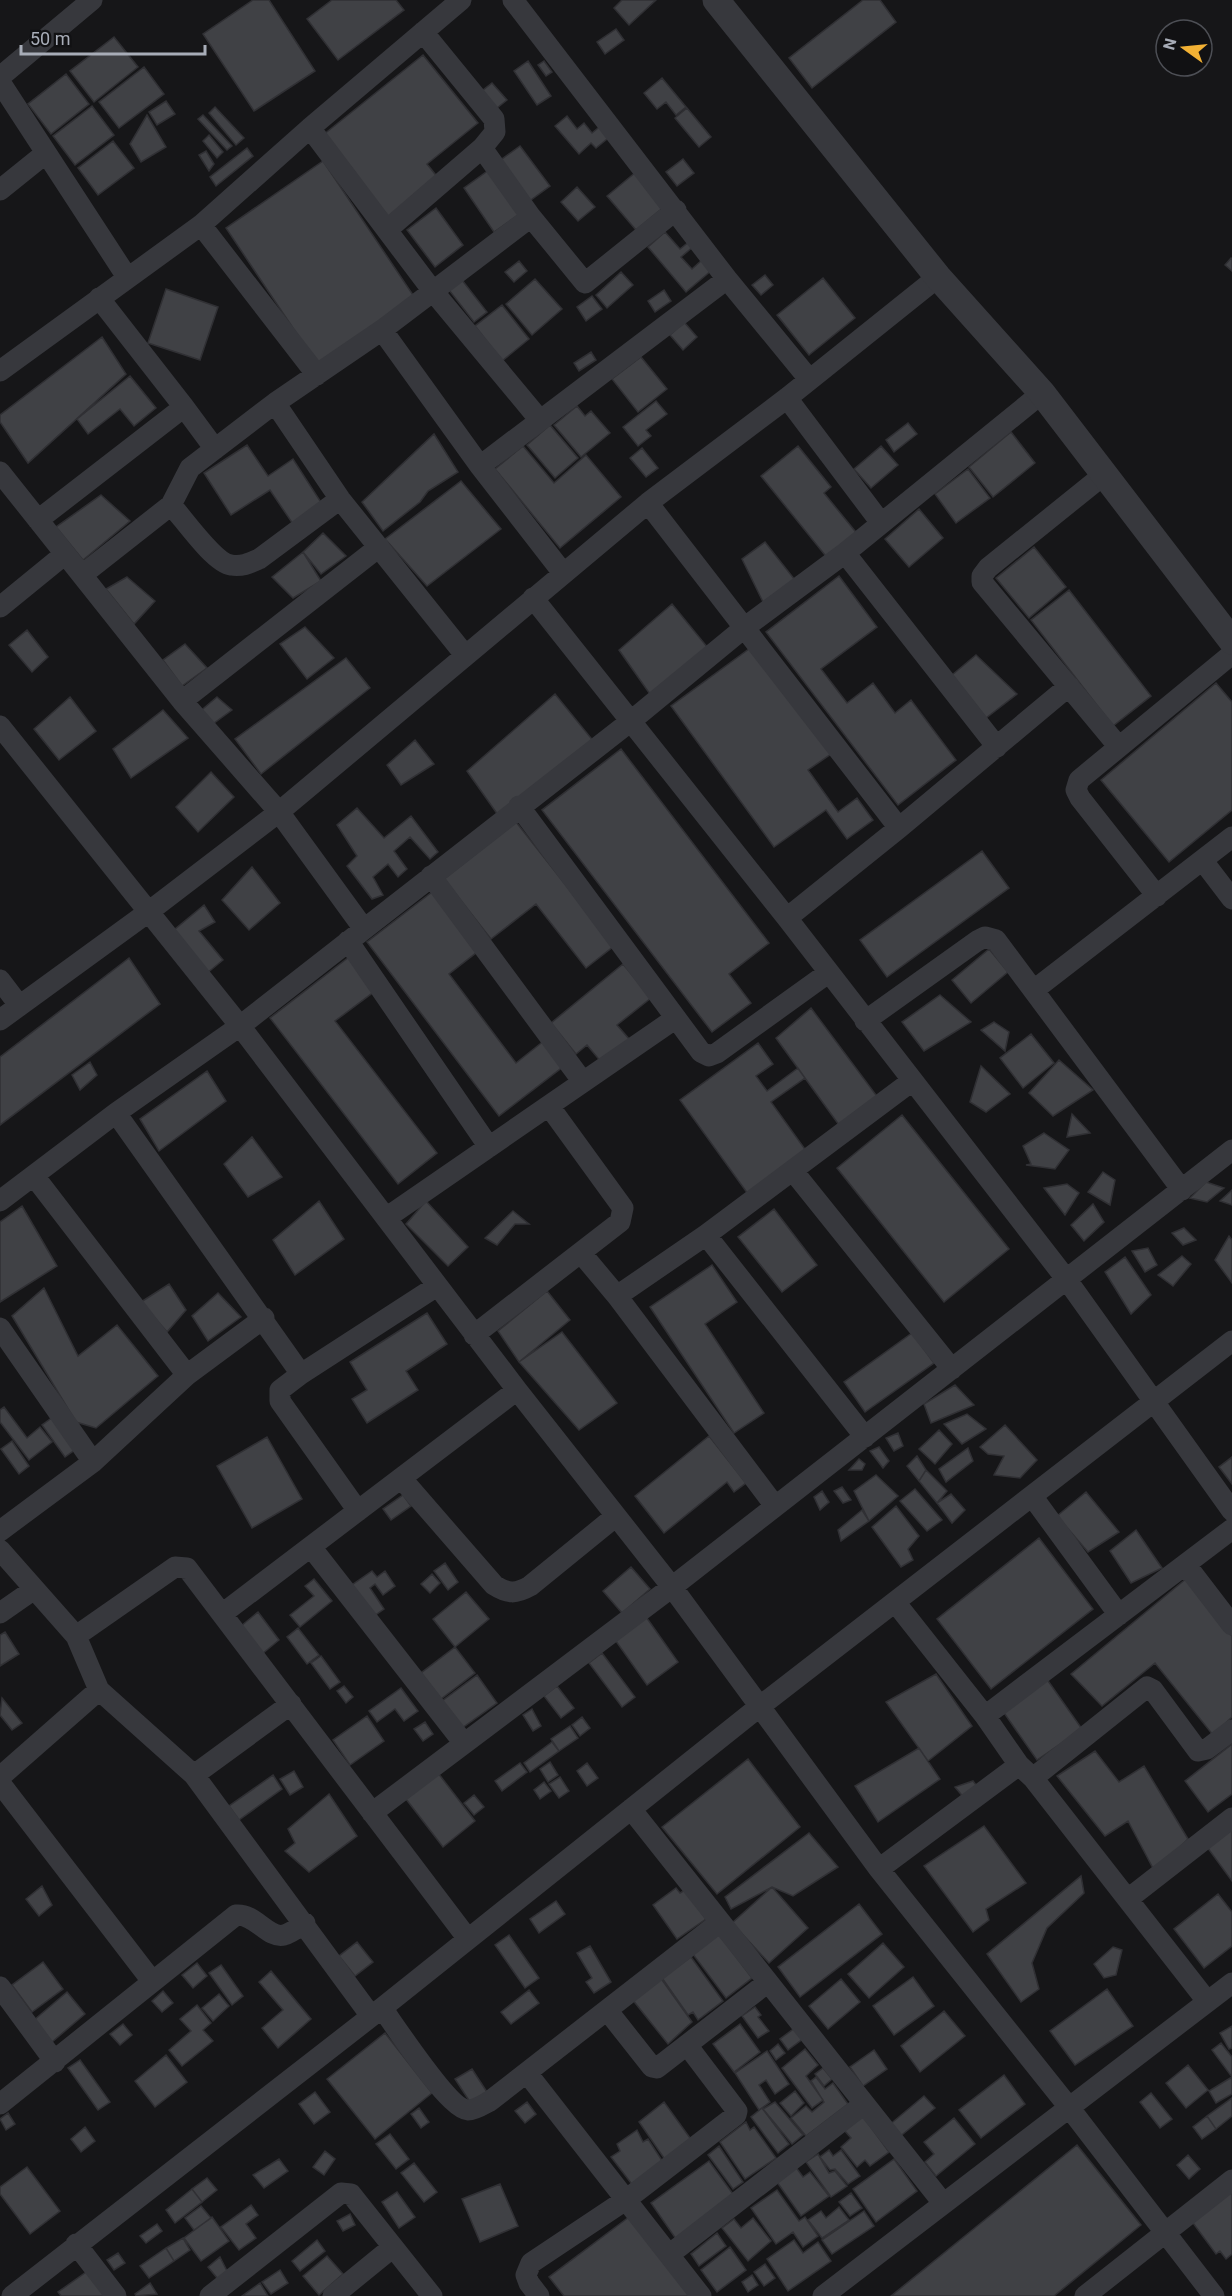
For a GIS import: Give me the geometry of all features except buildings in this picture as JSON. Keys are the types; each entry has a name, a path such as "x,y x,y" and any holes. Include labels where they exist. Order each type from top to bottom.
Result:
{"street":[{"path":"0,76 92,0"},
{"path":"0,371 201,225 310,128 461,0"},
{"path":"513,0 727,279 809,379"},
{"path":"716,0 938,277 1042,393 1106,473 1232,641"},
{"path":"388,229 493,138 496,126 494,119 423,32"},
{"path":"0,82 127,277"},
{"path":"310,128 432,290 539,419"},
{"path":"482,148 531,217 585,283 676,210"},
{"path":"0,190 46,153"},
{"path":"82,575 171,505 186,473 215,449 275,403 382,330 531,217"},
{"path":"201,225 317,375"},
{"path":"0,1020 147,913 279,812 648,503 787,398 938,277"},
{"path":"480,466 539,419 727,279"},
{"path":"99,298 215,449"},
{"path":"382,330 480,466 563,573"},
{"path":"0,1202 117,1113 240,1026 519,806 631,722 744,628 845,553 1042,393"},
{"path":"787,398 881,523"},
{"path":"275,403 340,499 465,656"},
{"path":"38,520 184,407"},
{"path":"0,472 182,701 279,812 489,1147"},
{"path":"1106,473 988,568 982,576 986,590 1119,747"},
{"path":"171,505 217,558 229,565 245,565 259,559 340,499"},
{"path":"648,503 899,828"},
{"path":"182,701 379,547"},
{"path":"845,553 997,747"},
{"path":"0,607 65,554"},
{"path":"532,598 787,918 1067,1280 1155,1400 1232,1511"},
{"path":"1157,896 1076,790 1079,780 1232,654"},
{"path":"787,918 1069,686"},
{"path":"0,726 147,913 240,1026 474,1335 672,1587 879,1869 1068,2106 1214,2296"},
{"path":"519,806 701,1052 709,1056 717,1053 828,973"},
{"path":"1034,990 1232,837"},
{"path":"1203,861 1232,899"},
{"path":"430,876 583,1082"},
{"path":"865,1021 985,937 996,940 1182,1190"},
{"path":"0,980 19,1005"},
{"path":"386,1218 676,1018"},
{"path":"617,1296 706,1235 912,1082"},
{"path":"474,1335 620,1222 623,1208 549,1106"},
{"path":"117,1113 264,1318 301,1374"},
{"path":"372,1814 463,1742 672,1587 1232,1150"},
{"path":"793,1171 952,1369"},
{"path":"34,1176 187,1375"},
{"path":"706,1235 864,1437"},
{"path":"581,1253 617,1296 775,1506"},
{"path":"358,1511 280,1401 280,1390 437,1286"},
{"path":"0,1531 93,1462 187,1375 264,1318"},
{"path":"0,1328 93,1462"},
{"path":"12,2296 376,2012 759,1707 1232,1341"},
{"path":"222,1614 517,1390"},
{"path":"401,1478 494,1585 504,1592 519,1592 530,1586 616,1516"},
{"path":"1032,1496 1119,1615"},
{"path":"985,1716 1232,1529"},
{"path":"311,1547 463,1742"},
{"path":"0,1550 76,1636 99,1689 194,1775 305,1923 376,2012 457,2106 467,2110 483,2105 720,1922"},
{"path":"1186,1565 1232,1625"},
{"path":"76,1636 175,1567 183,1566 190,1571 468,1939"},
{"path":"0,1613 33,1590"},
{"path":"895,1602 1207,2001"},
{"path":"879,1869 1026,1772 1143,1687 1153,1690 1198,1751 1207,1749 1232,1730"},
{"path":"0,1777 99,1689"},
{"path":"194,1775 291,1704"},
{"path":"0,1783 152,1982"},
{"path":"631,1809 943,2204"},
{"path":"1128,1899 1232,1818"},
{"path":"0,2104 236,1916 246,1915 281,1936 305,1923"},
{"path":"608,2010 654,2068 768,1982"},
{"path":"823,2296 1068,2106 1232,1983"},
{"path":"0,1987 55,2062"},
{"path":"539,2296 526,2275 531,2263 627,2199 719,2131 736,2115 737,2111 687,2045"},
{"path":"527,2073 701,2296"},
{"path":"670,2254 864,2104"},
{"path":"1085,2296 1232,2180"},
{"path":"210,2296 341,2193 351,2194 432,2296"},
{"path":"76,2244 116,2296"},
{"path":"333,2296 393,2247"}]}
